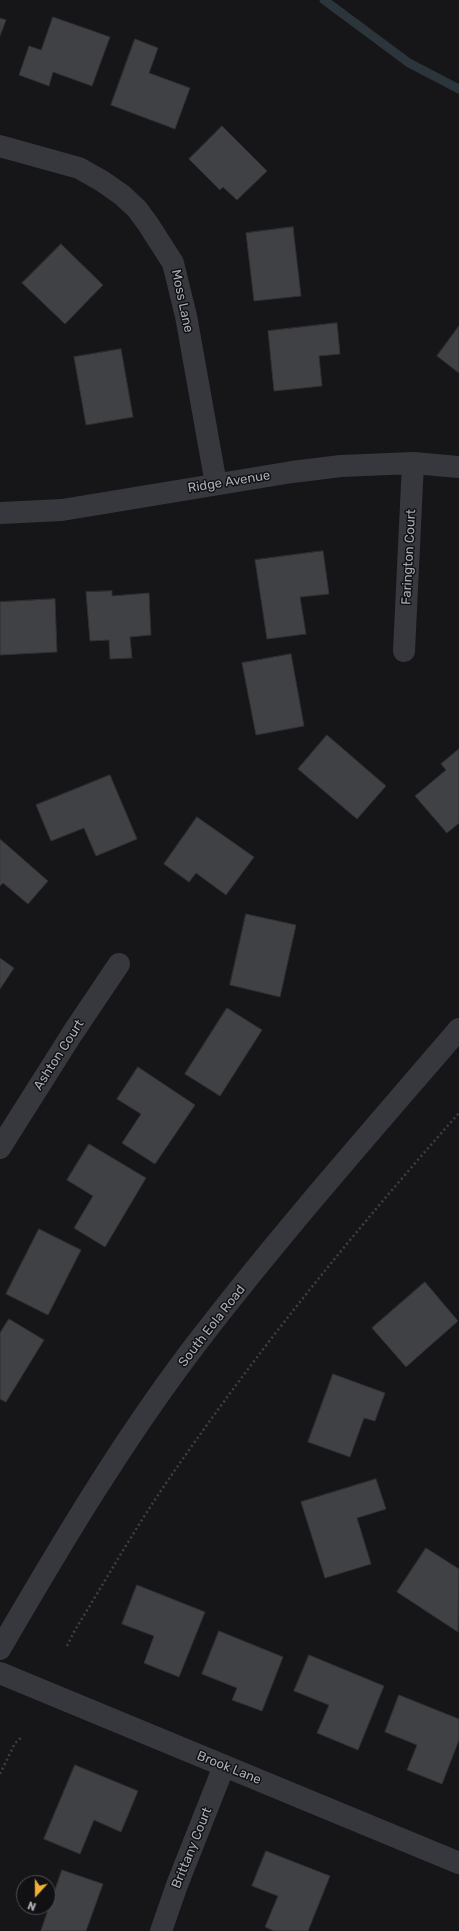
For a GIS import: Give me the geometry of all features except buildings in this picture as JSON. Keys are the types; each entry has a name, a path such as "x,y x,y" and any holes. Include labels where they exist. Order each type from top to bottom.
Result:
{"street":[{"name":"Moss Lane","path":"0,146 79,168 102,181 122,195 137,210 169,256 173,263 186,316 216,484"},
{"name":"Ridge Avenue","path":"0,513 62,510 292,472 342,466 414,463 459,467"},
{"name":"Farington Court","path":"404,651 414,463"},
{"name":"Ashton Court","path":"0,1148 72,1034 119,964"},
{"name":"South Eola Road","path":"0,1649 58,1548 139,1423 193,1349 279,1239 459,1029"},
{"name":"Brook Lane","path":"0,1673 459,1863"},
{"name":"Brittany Court","path":"161,1931 176,1885 224,1766"}],"path":[{"path":"68,1646 75,1630 172,1474 250,1365 340,1251 459,1113"},
{"path":"0,1774 15,1744 22,1737"}],"waterway":[{"path":"324,0 409,63 459,89"}]}
